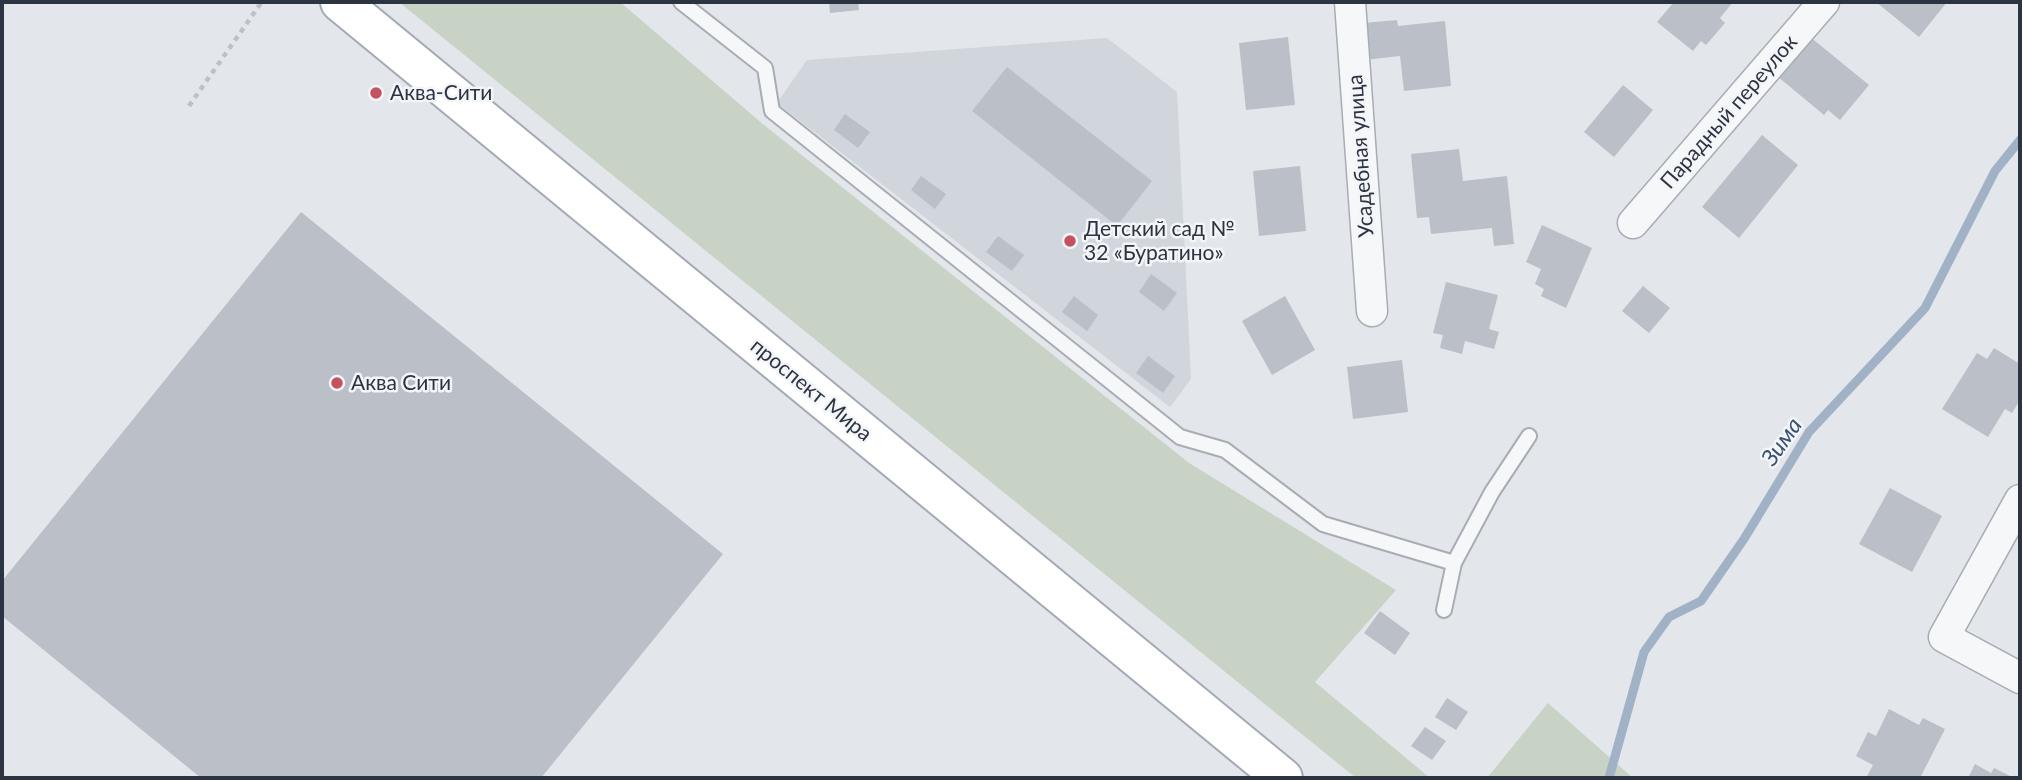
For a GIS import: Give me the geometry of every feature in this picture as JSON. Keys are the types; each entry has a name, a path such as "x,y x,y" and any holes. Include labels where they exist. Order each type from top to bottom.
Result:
{"main road":[{"name":"проспект Мира","path":"340,2 1283,778"}],"street":[{"name":"Усадебная улица","path":"1350,2 1372,311"},
{"name":"Парадный переулок","path":"1633,223 1824,2"},
{"path":"2020,500 1944,637 2020,678"}],"lane":[{"path":"681,2 765,68 772,111 1180,437 1225,450 1323,524 1454,563"},
{"path":"1444,610 1454,563 1492,492 1529,436"}],"path":[{"path":"189,106 261,3"}],"shaded area":[{"name":"Детский сад № 32 «Буратино»","path":"1107,38 1177,92 1191,379 1170,407 777,103 807,60"}],"green space":[{"path":"399,2 620,2 764,125 1189,463 1396,590 1315,682 1430,778 1356,778"},
{"path":"1548,703 1633,778 1487,778"}],"building":[{"path":"829,2 858,2 859,10 830,13"},
{"path":"1674,2 1733,2 1720,18 1725,23 1706,45 1701,41 1693,51 1657,22"},
{"path":"1876,2 1947,2 1919,37"},
{"path":"1397,20 1398,26 1445,21 1451,86 1404,91 1400,56 1356,61 1353,24"},
{"path":"1809,36 1869,85 1840,120 1828,110 1824,115 1777,76"},
{"path":"1288,37 1295,105 1246,110 1239,43"},
{"path":"1007,67 1152,181 1117,226 972,111"},
{"path":"1623,85 1653,110 1614,157 1584,132"},
{"path":"845,114 870,132 858,148 834,130"},
{"path":"1762,135 1798,165 1739,238 1702,207"},
{"path":"1459,149 1463,181 1507,176 1514,244 1494,246 1492,228 1431,234 1429,217 1417,218 1411,154"},
{"path":"1300,166 1306,231 1259,236 1253,171"},
{"path":"921,176 946,194 935,209 911,190"},
{"name":"Аква Сити","path":"301,212 723,554 541,778 201,778 2,616 2,581"},
{"path":"1542,225 1592,248 1566,308 1541,296 1544,289 1535,284 1541,269 1526,262"},
{"path":"998,236 1024,255 1012,271 986,252"},
{"path":"1151,274 1177,293 1164,311 1139,292"},
{"path":"1446,282 1498,295 1489,329 1499,332 1494,349 1465,341 1462,354 1440,348 1443,335 1433,333"},
{"path":"1643,286 1670,308 1649,333 1622,311"},
{"path":"1074,296 1098,315 1087,331 1062,312"},
{"path":"1285,296 1315,350 1272,375 1242,321"},
{"path":"1994,348 2020,364 2020,400 2012,413 2005,409 1988,437 1942,409 1977,353 1987,359"},
{"path":"1148,356 1175,376 1163,393 1136,373"},
{"path":"1402,360 1408,412 1353,419 1347,367"},
{"path":"1890,488 1942,516 1912,572 1859,544"},
{"path":"1380,611 1410,633 1395,655 1364,633"},
{"path":"1447,698 1468,712 1456,730 1435,717"},
{"path":"1889,709 1919,725 1923,718 1945,729 1920,778 1866,778 1873,765 1856,756 1868,732 1876,736"},
{"path":"1425,727 1446,741 1432,760 1411,746"},
{"path":"1975,764 1991,773 1994,768 2014,778 1968,778"}],"waterway":[{"name":"Зима","path":"1609,778 1644,652 1669,617 1701,601 1744,539 1809,432 1925,308 1995,171 2020,140"}],"place":[{"name":"Аква-Сити","path":"376,93"},
{"name":"Детский сад № 32 «Буратино»","path":"1070,241"},
{"name":"Аква Сити","path":"337,383"}]}
